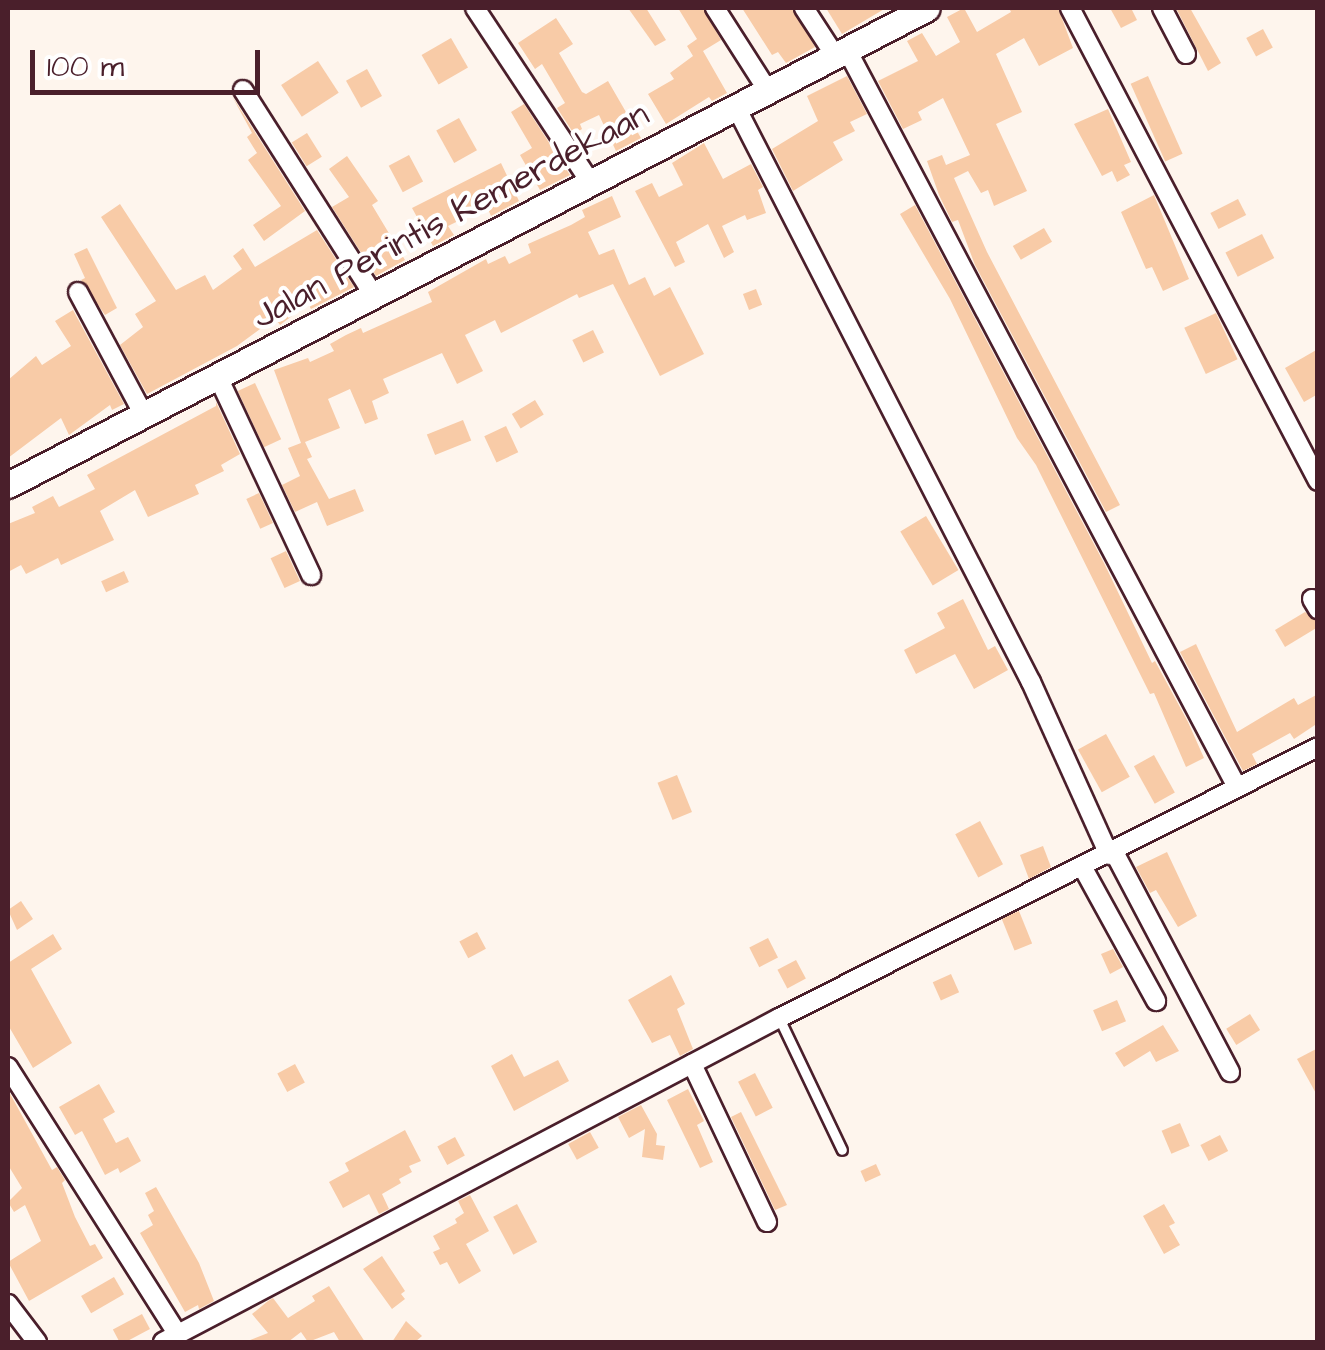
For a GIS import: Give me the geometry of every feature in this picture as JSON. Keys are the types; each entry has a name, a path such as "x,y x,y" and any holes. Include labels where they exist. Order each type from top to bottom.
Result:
{"street":[{"path":"475,8 588,180"},
{"path":"715,8 768,91"},
{"path":"804,8 840,51 1237,787"},
{"path":"1070,8 1318,481"},
{"path":"1162,8 1186,54"},
{"name":"Jalan Perintis Kemerdekaan","path":"8,483 375,296 588,180 768,91 909,12"},
{"path":"243,90 375,296"},
{"path":"736,107 1031,682 1112,854 1230,1072"},
{"path":"78,292 143,413"},
{"path":"218,377 310,575"},
{"path":"8,1067 170,1339 779,1018 1318,748"},
{"path":"1084,868 1156,1002"},
{"path":"692,1064 768,1222"},
{"path":"8,1304 37,1342"}],"lane":[{"path":"779,1018 842,1150"}],"building":[{"path":"628,8 646,8 666,40 655,46"},
{"path":"678,8 703,8 721,40 703,51 727,93 712,101 709,97 666,124 648,94 674,79 670,73 693,56 687,46 697,39"},
{"path":"742,8 792,8 815,47 786,63 778,52 772,55"},
{"path":"826,8 886,8 842,34"},
{"path":"964,8 977,32 1011,12 1009,8 1058,8 1073,48 1039,66 1024,38 996,54 1022,112 996,124 1027,191 994,206 988,190 981,193 968,171 954,178 987,252 1120,505 1106,512 975,265 958,220 952,222 939,195 927,161 942,155 946,165 970,155 943,98 918,112 922,120 903,129 878,81 918,61 907,41 922,33 936,56 960,42 947,17"},
{"path":"1110,8 1131,8 1137,20 1121,28"},
{"path":"1176,8 1190,8 1221,63 1208,71"},
{"path":"556,18 573,44 559,53 582,92 586,94 608,81 641,138 616,151 599,115 580,124 582,129 574,134 557,108 565,103 542,64 535,69 518,43"},
{"path":"1263,29 1273,48 1256,56 1246,38"},
{"path":"451,38 468,67 439,84 422,55"},
{"path":"318,61 339,93 302,117 281,85"},
{"path":"367,69 382,96 361,108 346,81"},
{"path":"847,76 867,114 850,122 855,131 833,142 843,160 793,191 772,149 818,121 807,96"},
{"path":"1148,76 1183,154 1165,161 1131,84"},
{"path":"232,96 305,211 264,241 253,225 281,206 248,160 257,153 247,137 252,133"},
{"path":"524,104 570,175 540,190 520,155 532,148 511,112"},
{"path":"1108,109 1131,162 1124,165 1130,175 1117,182 1112,171 1102,176 1074,124"},
{"path":"459,118 477,150 454,163 436,131"},
{"path":"307,133 322,157 307,166 292,143"},
{"path":"704,143 723,179 751,164 763,187 758,190 766,213 747,220 745,215 722,226 734,252 724,258 708,224 676,242 685,262 675,267 635,191 652,183 659,197 683,185 672,163"},
{"path":"409,155 423,181 403,192 389,166"},
{"path":"347,156 378,201 372,205 405,260 376,276 332,207 349,197 329,169"},
{"path":"501,163 519,201 491,216 487,207 448,226 454,235 433,246 412,208"},
{"path":"1154,195 1189,279 1163,291 1152,267 1146,269 1121,212"},
{"path":"612,196 621,217 588,232 599,255 614,249 629,285 645,277 654,296 670,287 704,354 660,376 613,284 579,298 577,294 501,333 495,320 465,335 483,371 457,384 442,353 383,379 389,393 372,401 378,419 365,424 350,389 328,399 340,428 305,442 312,457 307,459 329,499 355,489 364,511 327,526 317,502 295,512 282,485 300,476 288,448 301,443 274,370 308,358 310,362 334,351 330,344 346,335 361,328 363,333 432,302 428,292 486,259 488,264 505,256 509,264 531,253 528,244 585,217 582,210"},
{"path":"1238,199 1246,215 1219,229 1210,213"},
{"path":"120,204 176,290 205,275 213,290 242,269 233,256 243,248 255,267 317,230 354,287 311,309 308,304 280,325 275,318 237,346 147,394 120,345 143,327 135,314 156,301 101,217"},
{"path":"915,205 1204,758 1186,767 1154,693 1150,694 1036,465 1017,438 950,299 900,214"},
{"path":"1044,228 1052,242 1021,260 1013,246"},
{"path":"1262,234 1274,258 1238,277 1225,253"},
{"path":"87,248 117,308 105,315 81,280 85,278 74,254"},
{"path":"756,289 762,305 749,310 743,294"},
{"path":"73,310 124,404 112,410 110,405 69,435 61,418 8,458 8,380 36,356 42,365 71,346 55,321"},
{"path":"1216,313 1238,359 1206,374 1184,328"},
{"path":"593,330 604,352 583,363 572,340"},
{"path":"1318,349 1318,394 1304,402 1285,368"},
{"path":"255,383 281,439 264,447 238,391"},
{"path":"535,400 544,415 521,428 512,414"},
{"path":"216,402 240,454 221,465 224,471 195,485 199,494 148,517 135,490 100,511 114,540 61,565 58,558 26,574 21,565 8,572 8,524 35,513 32,507 53,496 59,507 95,489 87,475 216,406"},
{"path":"463,420 471,440 435,455 427,435"},
{"path":"506,426 518,452 497,462 484,436"},
{"path":"259,493 273,523 260,529 246,499"},
{"path":"926,516 958,570 933,585 900,531"},
{"path":"286,551 300,581 285,588 271,558"},
{"path":"124,571 129,582 106,592 101,581"},
{"path":"963,599 988,650 995,646 1008,670 974,689 955,654 916,674 904,650 945,628 937,613"},
{"path":"1305,612 1318,621 1318,627 1285,647 1275,630"},
{"path":"1196,644 1237,732 1294,698 1298,705 1318,694 1318,723 1294,739 1290,733 1252,754 1257,764 1243,771 1180,652"},
{"path":"1106,734 1130,777 1102,792 1078,750"},
{"path":"1154,755 1175,793 1155,804 1134,766"},
{"path":"677,775 692,812 673,820 658,783"},
{"path":"980,821 1003,864 978,877 955,834"},
{"path":"1043,846 1051,867 1029,879 1020,855"},
{"path":"1167,852 1197,916 1178,927 1156,890 1150,893 1136,867"},
{"path":"21,901 33,919 17,930 8,910"},
{"path":"1019,911 1032,943 1014,951 1001,918"},
{"path":"477,932 486,949 468,958 459,941"},
{"path":"53,934 62,949 31,969 72,1043 33,1068 8,1025 8,963"},
{"path":"768,938 778,958 759,967 749,948"},
{"path":"1113,949 1123,967 1110,974 1101,954"},
{"path":"796,960 806,979 787,988 777,970"},
{"path":"951,974 959,992 941,1000 933,982"},
{"path":"671,975 685,1004 677,1009 693,1049 680,1056 670,1035 652,1043 628,1000"},
{"path":"1117,1000 1126,1021 1102,1031 1093,1010"},
{"path":"1250,1014 1260,1030 1236,1045 1226,1029"},
{"path":"1163,1025 1179,1051 1156,1062 1150,1051 1124,1067 1115,1053"},
{"path":"1318,1048 1318,1097 1297,1059"},
{"path":"512,1054 524,1077 558,1060 569,1081 514,1111 491,1066"},
{"path":"295,1064 305,1083 287,1092 277,1073"},
{"path":"755,1073 773,1108 756,1116 738,1082"},
{"path":"99,1084 115,1112 103,1119 116,1143 128,1137 141,1161 120,1173 118,1168 105,1175 82,1131 75,1135 59,1107"},
{"path":"688,1089 704,1121 697,1125 713,1162 700,1168 667,1100"},
{"path":"8,1090 52,1170 57,1167 65,1180 62,1183 90,1246 95,1244 103,1258 29,1301 8,1262 41,1241 25,1205 14,1212 8,1202 22,1188 8,1165"},
{"path":"641,1105 657,1134 656,1145 665,1146 663,1160 642,1157 645,1129 629,1138 618,1117"},
{"path":"741,1112 787,1205 775,1210 731,1117"},
{"path":"1180,1123 1190,1146 1171,1154 1162,1131"},
{"path":"405,1130 421,1161 409,1166 412,1172 382,1194 389,1209 379,1214 369,1194 343,1208 329,1182 349,1171 345,1163"},
{"path":"590,1132 599,1148 577,1160 568,1144"},
{"path":"1220,1135 1228,1151 1209,1161 1200,1145"},
{"path":"455,1137 465,1156 447,1165 437,1146"},
{"path":"876,1164 881,1175 865,1182 860,1171"},
{"path":"156,1187 199,1263 214,1301 199,1309 198,1305 185,1312 140,1233 153,1225 148,1215 154,1211 145,1193"},
{"path":"470,1195 489,1231 466,1244 481,1271 459,1284 447,1262 440,1265 433,1252 440,1249 433,1236 457,1223 455,1219 464,1213 458,1201"},
{"path":"517,1204 537,1242 513,1255 493,1217"},
{"path":"1164,1204 1175,1223 1169,1226 1180,1245 1164,1254 1143,1216"},
{"path":"382,1256 405,1291 401,1294 405,1299 392,1309 363,1269"},
{"path":"114,1277 124,1294 91,1313 81,1296"},
{"path":"329,1286 365,1342 340,1342 334,1332 308,1342 301,1332 288,1342 245,1342 268,1333 252,1314 268,1301 273,1298 288,1318 315,1301 312,1296"},
{"path":"142,1314 150,1329 126,1342 120,1342 113,1329"},
{"path":"406,1321 422,1336 415,1342 392,1342"}]}
